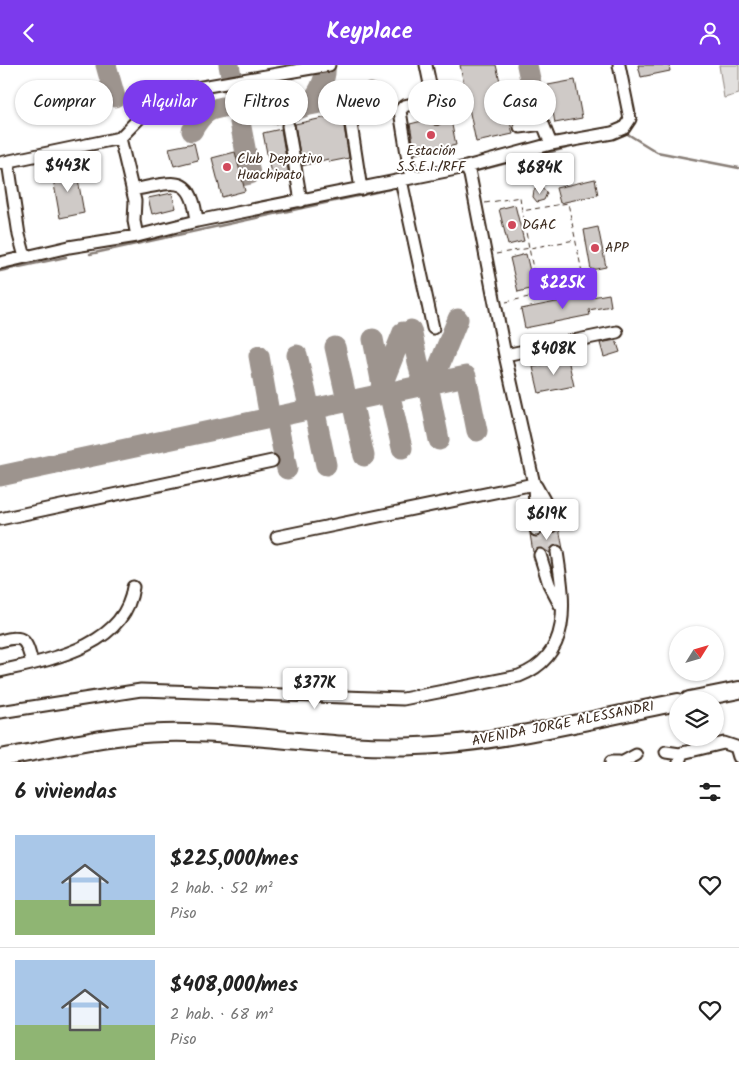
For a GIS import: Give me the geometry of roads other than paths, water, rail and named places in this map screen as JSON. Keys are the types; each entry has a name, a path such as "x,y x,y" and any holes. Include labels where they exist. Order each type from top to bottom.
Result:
{"highway":[{"path":"724,693 739,690"},
{"name":"AVENIDA JORGE ALESSANDRI","path":"0,758 118,738 163,733 214,734 352,746 438,745 495,737 669,704"}],"street":[{"path":"25,257 4,163 106,139 120,138 155,102 173,92 329,65"},
{"path":"426,65 429,80"},
{"path":"0,263 466,167 551,144 624,128 630,119 620,65"},
{"path":"408,105 404,106 400,111 406,179 433,328"},
{"path":"520,127 543,124 551,144"},
{"path":"351,125 361,189"},
{"path":"288,126 301,201"},
{"path":"120,138 135,201 134,221 137,236"},
{"path":"466,167 470,175 474,205 505,355 534,484 536,530"},
{"path":"132,190 172,183 184,185 191,192 197,221"},
{"path":"505,355 617,332"},
{"path":"0,519 272,461"},
{"path":"534,484 546,504 552,526"},
{"path":"277,537 534,484"},
{"path":"0,713 141,689 391,700 519,676 534,669 551,653 558,641 562,626 562,609 561,577 557,551"},
{"path":"540,555 549,583 562,609"},
{"path":"0,671 72,651 103,635 121,619 131,603 133,587"},
{"path":"0,641 15,637 22,639 28,648 32,663"},
{"path":"666,752 680,758 727,743 736,747 739,757"},
{"path":"623,762 636,755"},
{"path":"611,762 619,762"}],"waterway":[{"path":"623,134 626,133 657,152 739,168"},
{"path":"476,171 586,143"},
{"path":"90,254 390,189"},
{"path":"0,271 66,257"}],"tunnel":[{"path":"552,526 557,552"},
{"path":"536,530 540,555"}],"place":[{"name":"Estación S.S.E.I./RFF","path":"431,135"},
{"name":"Club Deportivo Huachipato","path":"227,167"},
{"name":"DGAC","path":"512,225"},
{"name":"APP","path":"595,248"}]}
